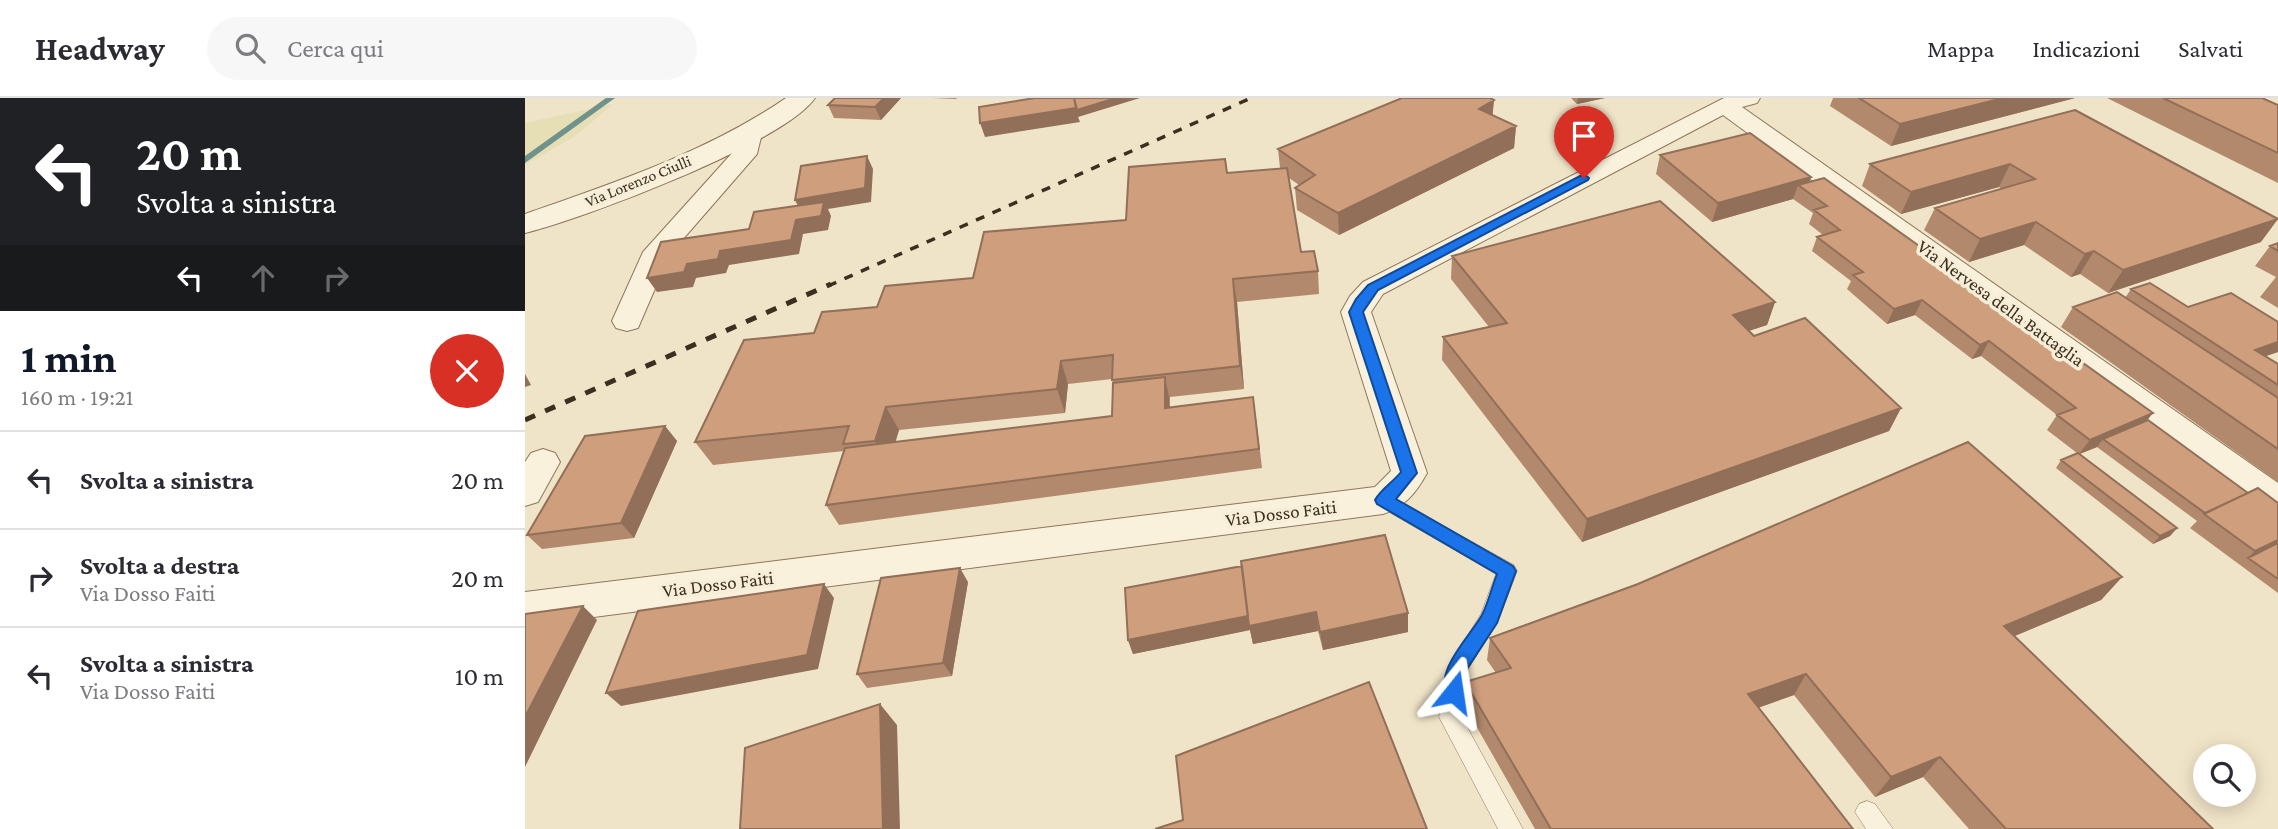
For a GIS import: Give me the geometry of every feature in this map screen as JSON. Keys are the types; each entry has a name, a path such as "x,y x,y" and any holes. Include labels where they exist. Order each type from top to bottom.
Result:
{"street":[{"name":"Via Lorenzo Ciulli","path":"525,224 624,188 750,133 803,98"},
{"path":"1383,500 1396,491 1409,473 1356,312 1373,288 1736,101"},
{"name":"Via Nervesa della Battaglia","path":"1736,101 2278,502"},
{"name":"Via Lorenzo Ciulli","path":"627,321 657,252 745,154 750,133"},
{"path":"525,492 543,462"},
{"name":"Via Dosso Faiti","path":"525,609 1383,500"}],"lane":[{"path":"1383,500 1507,571 1490,618 1458,667 1450,717 1511,829"}],"shaded area":[{"path":"613,104 574,137 525,165 525,123"}],"building":[{"path":"835,98 884,98 875,107 828,105"},
{"path":"1035,98 1074,98 1076,108 980,123 979,107"},
{"path":"1074,98 1116,98 1077,110"},
{"path":"1402,98 1490,98 1494,100 1479,109 1516,126 1338,213 1295,188 1315,175 1278,149"},
{"path":"1859,98 2003,98 1900,124"},
{"path":"2163,98 2262,98 2278,105 2278,153"},
{"path":"2075,110 2278,219 2123,270 2094,251 2085,254 2036,222 1980,239 1935,208 2035,179 2010,164 1911,192 1870,164"},
{"path":"1750,133 1811,177 1718,203 1660,155"},
{"path":"867,156 865,188 795,200 801,166"},
{"path":"1225,159 1227,173 1287,168 1301,252 1314,251 1318,271 1233,279 1240,366 1112,380 1113,355 1061,361 1057,389 886,407 875,441 843,444 849,426 695,442 744,340 814,333 822,312 877,307 885,286 973,278 984,232 1126,220 1129,167"},
{"path":"1824,178 2153,413 2090,440 2057,415 2076,408 1989,341 1980,345 1922,300 1894,309 1853,275 1863,272 1817,237 1840,230 1814,210 1827,206 1798,185"},
{"path":"1660,201 1775,302 1733,315 1754,336 1805,318 1901,408 1587,519 1443,337 1507,323 1452,256"},
{"path":"824,202 821,216 796,220 791,240 720,251 718,259 687,264 684,272 647,278 661,242 749,229 754,212"},
{"path":"2278,243 2278,251 2270,246"},
{"path":"2150,283 2188,307 2231,293 2278,322 2278,342 2255,350 2278,364 2278,385 2131,289"},
{"path":"2117,292 2278,398 2278,449 2073,307"},
{"path":"1165,377 1165,408 1253,397 1259,449 826,505 845,448 1112,416 1113,383"},
{"path":"2148,420 2248,493 2205,513 2103,439"},
{"path":"665,426 621,523 527,535 585,436"},
{"path":"1968,442 2122,577 2004,626 2213,829 2006,829 1940,757 1891,777 1806,674 1748,694 1853,829 1551,829 1465,682 1511,668 1490,638 1638,584"},
{"path":"2078,453 2177,528 2160,536 2061,460"},
{"path":"2258,488 2278,503 2278,540 2255,551 2204,514"},
{"path":"1385,535 1408,613 1320,632 1316,612 1249,626 1241,561"},
{"path":"2278,543 2278,579 2248,558"},
{"path":"1242,566 1248,616 1128,640 1125,588"},
{"path":"960,568 943,663 857,674 881,578"},
{"path":"824,584 807,655 606,693 638,611"},
{"path":"583,606 525,717 525,614"},
{"path":"1369,682 1427,829 1155,829 1183,820 1176,756"},
{"path":"880,704 883,829 740,829 745,748"}],"waterway":[{"path":"525,160 611,98"}],"railway":[{"path":"828,286 1251,98"},
{"path":"525,420 831,284"}],"route":[{"path":"1454,692 1458,667 1490,618 1507,571 1383,500 1396,491 1409,473 1356,312 1360,302 1373,288 1584,178"}]}
